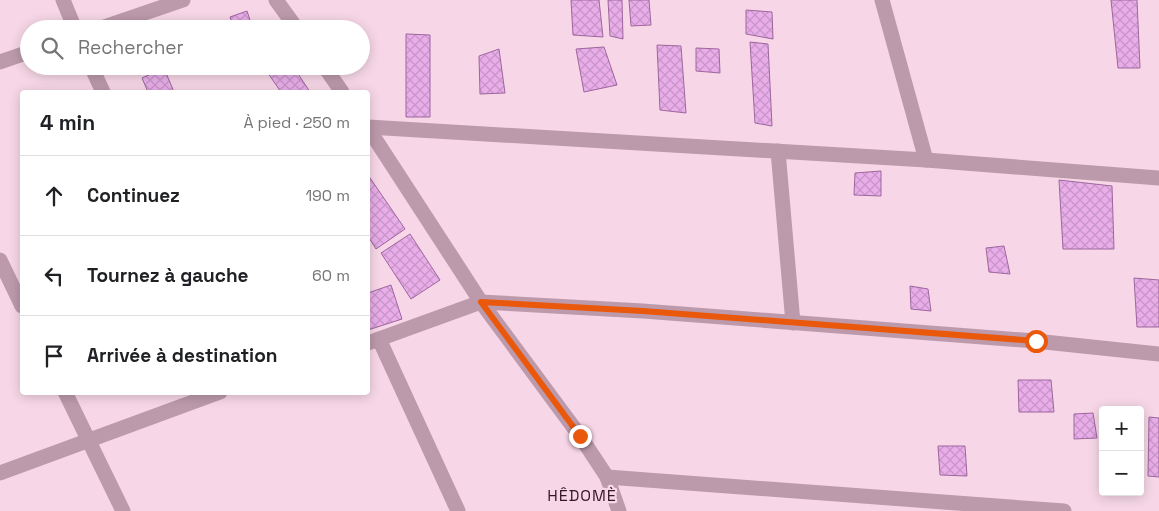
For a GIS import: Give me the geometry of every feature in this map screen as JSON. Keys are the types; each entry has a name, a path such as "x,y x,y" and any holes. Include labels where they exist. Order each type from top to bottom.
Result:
{"street":[{"path":"63,0 71,20"},
{"path":"124,20 183,0"},
{"path":"276,0 290,20"},
{"path":"882,0 926,160"},
{"path":"0,62 20,55"},
{"path":"95,75 102,90"},
{"path":"330,75 341,90"},
{"path":"370,127 926,160 1159,178"},
{"path":"370,130 481,302 580,436 607,476 619,511"},
{"path":"778,151 793,323"},
{"path":"0,260 20,302"},
{"path":"458,511 373,341 481,302 1036,341 1159,354"},
{"path":"66,395 123,511"},
{"path":"0,473 212,395"},
{"path":"607,476 1064,511"}],"building":[{"path":"571,0 599,0 603,37 573,35"},
{"path":"608,0 622,0 623,39 610,36"},
{"path":"629,0 649,0 651,25 631,26"},
{"path":"1111,0 1137,0 1140,68 1118,68"},
{"path":"746,10 772,12 773,39 746,34"},
{"path":"247,11 250,20 231,20 230,17"},
{"path":"406,34 430,35 430,117 406,117"},
{"path":"750,42 768,44 772,126 755,123"},
{"path":"657,45 681,46 686,113 660,110"},
{"path":"604,47 617,85 584,92 576,49"},
{"path":"696,48 719,49 720,73 696,71"},
{"path":"499,49 505,93 480,94 479,56"},
{"path":"149,75 167,75 173,90 147,90 142,78"},
{"path":"269,75 299,75 309,90 280,90"},
{"path":"881,171 881,196 854,195 855,173"},
{"path":"370,178 405,229 376,249 370,239"},
{"path":"1059,180 1112,186 1114,249 1063,249"},
{"path":"410,234 440,280 411,299 381,253"},
{"path":"1004,246 1010,274 989,272 986,248"},
{"path":"1134,278 1159,280 1159,327 1137,327"},
{"path":"391,285 402,319 370,329 370,292"},
{"path":"910,286 928,289 931,311 911,309"},
{"path":"1018,380 1051,380 1054,412 1019,412"},
{"path":"1093,413 1097,438 1074,439 1074,414"},
{"path":"1149,417 1159,418 1159,477 1148,476"},
{"path":"938,446 965,446 967,476 940,475"}],"district":[{"name":"HÊDOMÈ","path":"582,495"}],"route":[{"path":"580,436 481,302 643,311 1036,341"}]}
